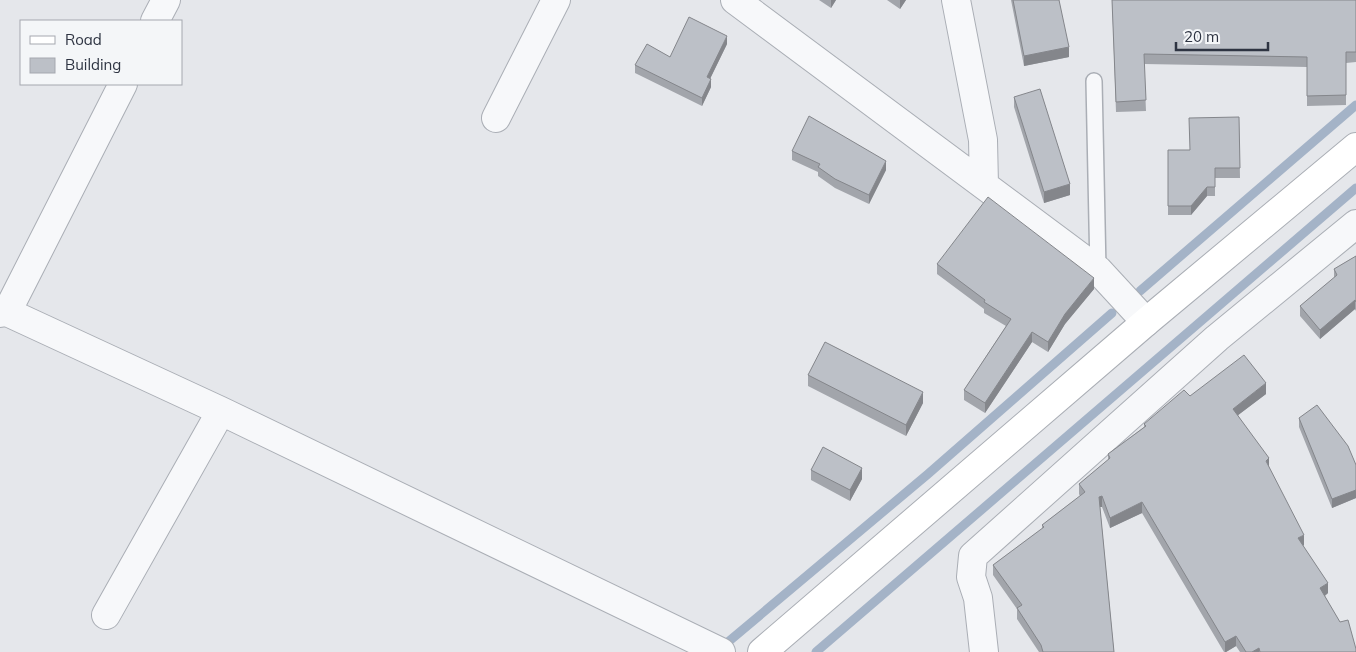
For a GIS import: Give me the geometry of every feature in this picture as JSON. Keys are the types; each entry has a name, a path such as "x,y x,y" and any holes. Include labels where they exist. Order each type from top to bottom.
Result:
{"street":[{"path":"156,20 166,0"},
{"path":"496,118 556,0"},
{"path":"735,0 1098,270 1146,322"},
{"path":"956,0 983,140 984,185"},
{"path":"122,85 4,312 221,411 721,652"},
{"path":"762,652 1146,322 1356,147"},
{"path":"984,652 978,598 971,577 973,556 1217,338 1356,224"},
{"path":"106,615 221,411"}],"lane":[{"path":"1094,82 1098,270"}],"building":[{"path":"1013,0 1059,0 1069,47 1024,56"},
{"path":"1112,0 1356,0 1356,52 1346,52 1346,95 1307,96 1307,57 1144,54 1146,100 1116,102"},
{"path":"689,17 727,36 707,77 711,79 702,98 635,65 647,44 670,57"},
{"path":"1040,89 1070,184 1044,192 1014,97"},
{"path":"809,116 886,161 869,195 835,179 818,167 820,164 792,151"},
{"path":"1239,117 1240,168 1215,168 1215,187 1207,187 1191,206 1168,206 1168,150 1190,150 1189,118"},
{"path":"988,197 1094,278 1065,314 1048,342 1032,332 985,403 964,390 1011,319 984,302 985,300 937,264"},
{"path":"1356,256 1356,302 1355,300 1320,330 1300,306 1337,275 1334,269"},
{"path":"825,342 923,392 906,425 808,375"},
{"path":"1244,355 1266,383 1233,409 1269,458 1266,461 1304,535 1298,538 1328,583 1320,588 1340,622 1348,620 1356,652 1260,652 1259,648 1252,652 1246,652 1236,636 1225,642 1142,502 1110,518 1102,496 1099,497 1114,652 1043,652 1041,645 1017,608 1022,605 993,565 1044,527 1042,525 1085,492 1079,484 1110,458 1108,454 1146,426 1144,424 1184,390 1190,396"},
{"path":"1317,405 1348,446 1356,465 1356,490 1332,499 1299,418"},
{"path":"823,447 862,468 850,490 811,470"}],"waterway":[{"path":"1140,291 1356,105"},
{"path":"816,652 1356,188"},
{"path":"728,642 928,474 1112,313"}]}
